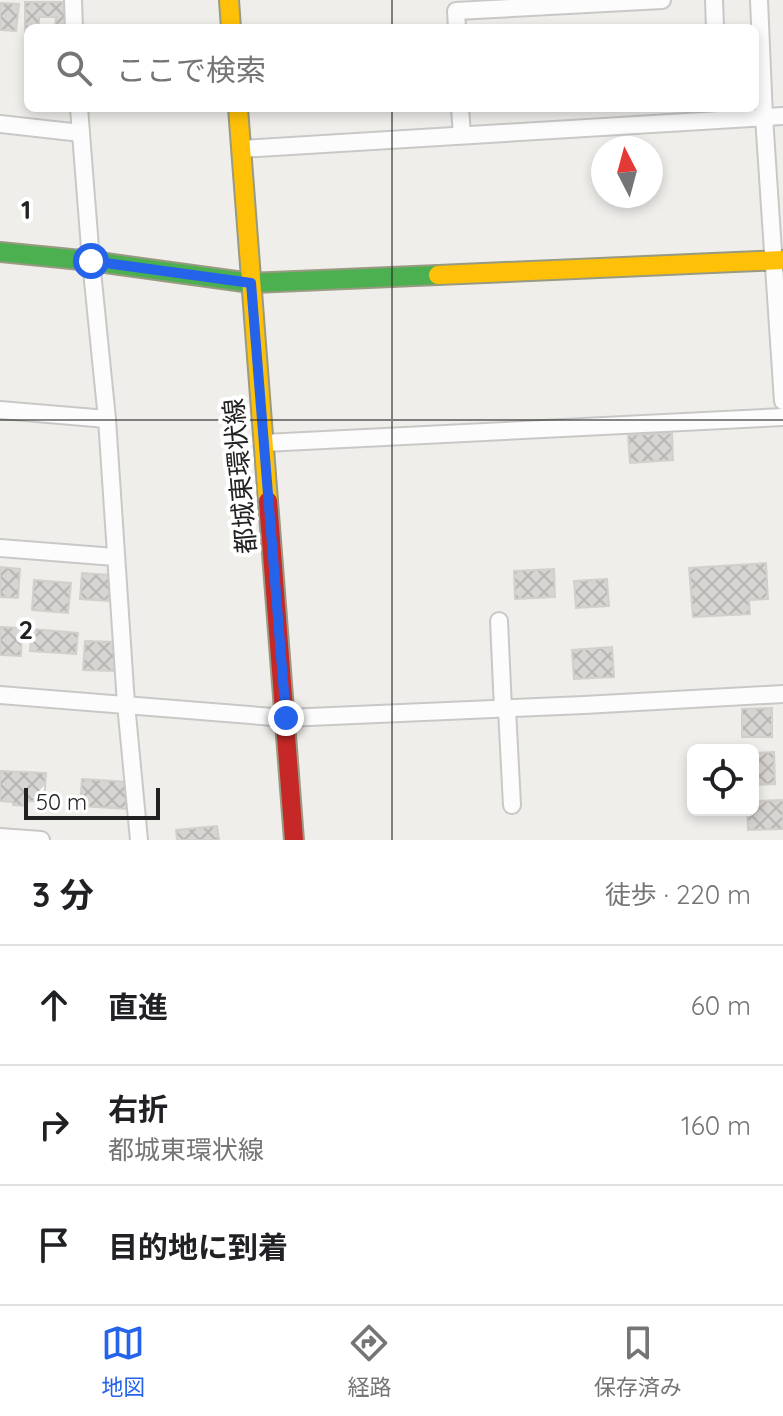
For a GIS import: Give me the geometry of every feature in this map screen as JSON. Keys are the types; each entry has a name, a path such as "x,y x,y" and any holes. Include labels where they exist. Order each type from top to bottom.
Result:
{"street":[{"path":"73,0 74,24"},
{"path":"229,0 231,24"},
{"path":"457,24 456,11 662,0"},
{"path":"714,0 715,24"},
{"path":"759,0 764,117 778,260 783,401"},
{"path":"79,112 107,419 126,704 139,840"},
{"name":"都城東環状線","path":"238,112 294,840"},
{"path":"460,112 462,135"},
{"path":"241,149 783,116"},
{"path":"0,124 81,133"},
{"path":"0,252 251,283 778,260"},
{"path":"0,410 107,419"},
{"path":"264,443 783,417"},
{"path":"0,548 115,557"},
{"path":"499,621 512,805"},
{"path":"0,695 286,718 783,694"},
{"path":"0,837 41,840"}],"building":[{"path":"25,2 70,2 69,24 55,24 56,17 39,17 39,24 25,24"},
{"path":"0,3 19,4 16,31 0,30"},
{"path":"672,433 673,460 630,463 628,435"},
{"path":"766,563 768,599 749,600 750,614 693,617 689,568"},
{"path":"0,567 20,569 18,598 0,597"},
{"path":"554,569 555,597 515,599 514,571"},
{"path":"82,573 111,575 109,601 80,599"},
{"path":"607,579 609,606 576,608 574,581"},
{"path":"34,580 71,583 68,613 32,610"},
{"path":"0,627 22,628 21,656 0,655"},
{"path":"32,629 78,633 76,654 30,651"},
{"path":"85,641 117,642 116,671 83,670"},
{"path":"612,647 614,677 574,679 572,650"},
{"path":"772,708 772,737 742,737 742,709"},
{"path":"774,752 775,784 759,785 759,753"},
{"path":"0,771 46,773 44,802 27,801 27,806 0,801"},
{"path":"82,779 129,782 127,809 80,806"},
{"path":"783,800 783,829 748,830 747,816 759,816 759,801"},
{"path":"217,826 219,840 177,840 176,830"}],"traffic: fast":[{"path":"0,252 251,283 438,275"}],"traffic: slow":[{"path":"229,0 231,24"},
{"path":"238,112 268,501"},
{"path":"438,275 783,260"}],"traffic: jam":[{"path":"268,501 294,840"}],"route":[{"path":"91,261 251,283 286,718"}]}
